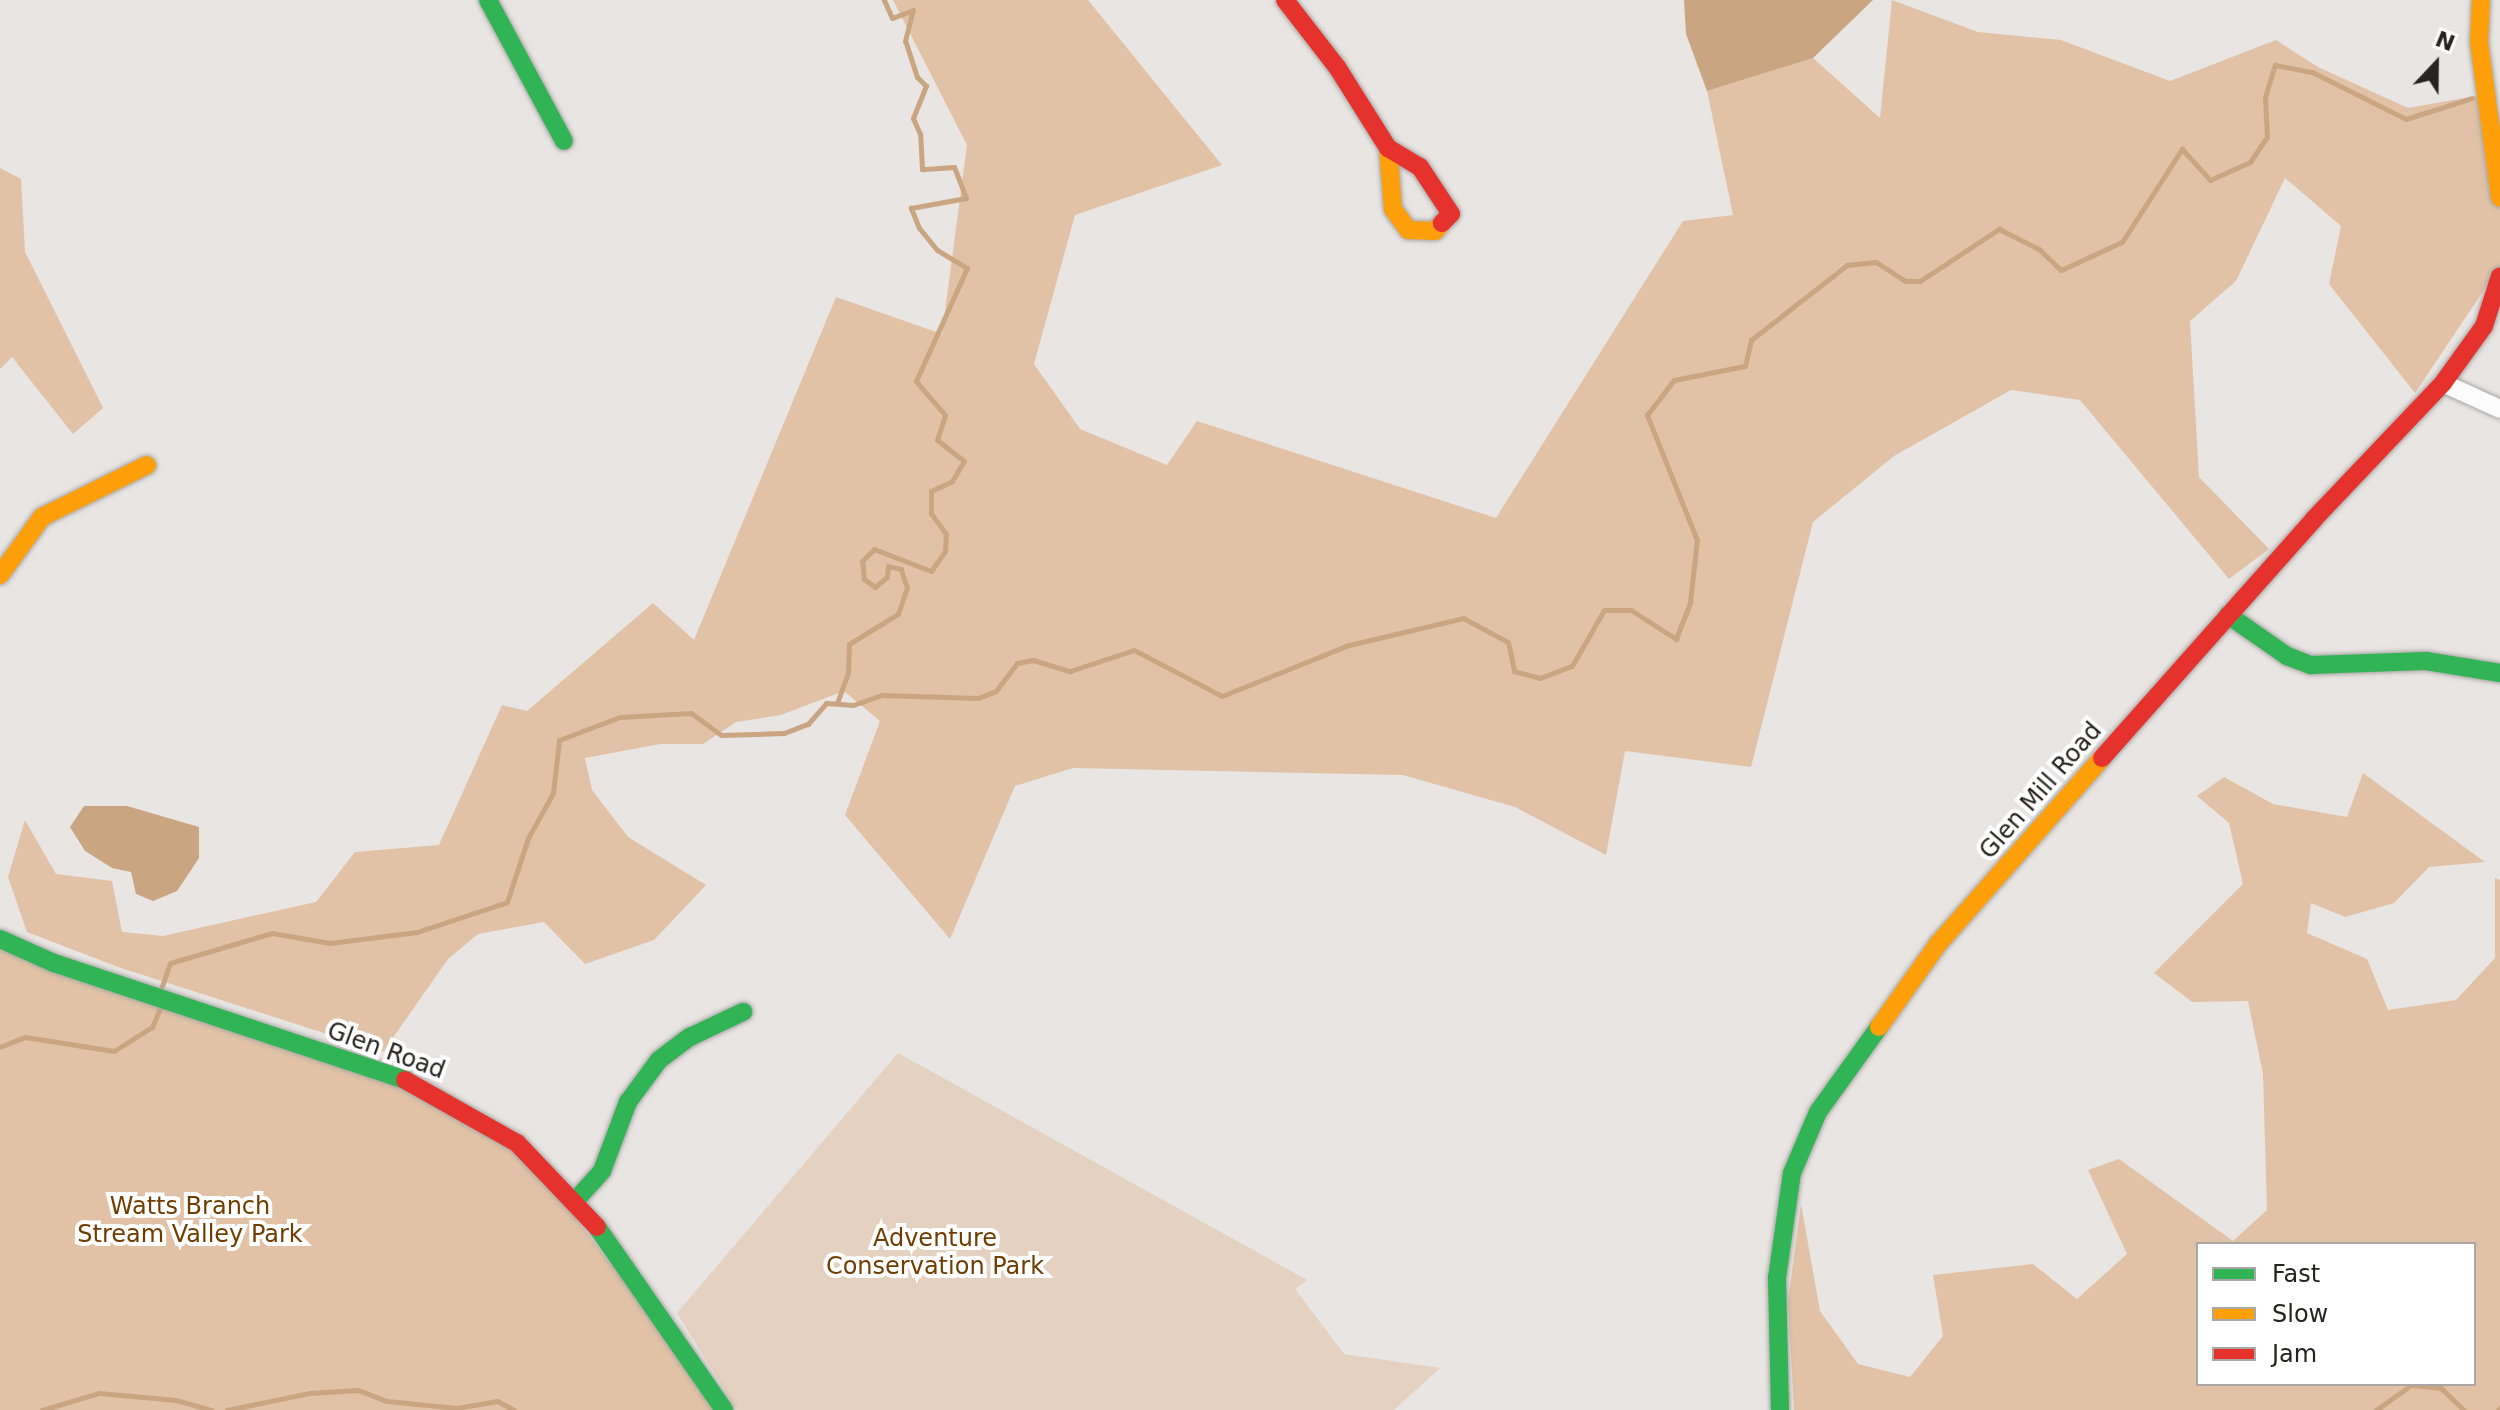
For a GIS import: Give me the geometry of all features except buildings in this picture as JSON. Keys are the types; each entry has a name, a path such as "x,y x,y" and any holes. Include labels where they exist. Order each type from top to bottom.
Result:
{"main road":[{"path":"488,0 564,141"},
{"path":"1285,0 1337,67 1388,148 1420,167 1451,214 1435,231 1408,230 1393,209 1388,148"},
{"path":"2481,0 2479,42 2500,198"},
{"name":"Glen Mill Road","path":"1780,1410 1777,1278 1783,1219 1792,1173 1818,1112 1938,944 2228,615 2443,383 2484,326 2500,276"},
{"path":"0,575 42,517 147,465"},
{"path":"2228,615 2287,656 2311,665 2426,661 2500,673"},
{"name":"Glen Road","path":"0,939 54,963 434,1093 517,1143 576,1200 724,1410"},
{"path":"576,1200 602,1171 628,1102 659,1060 690,1037 743,1012"}],"street":[{"path":"2443,383 2500,409"}],"green space":[{"path":"893,0 1088,0 1222,165 1075,215 1034,364 1080,429 1167,465 1197,421 1496,518 1683,221 1733,215 1707,91 1813,58 1880,118 1892,0 1978,32 2061,40 2170,81 2276,40 2318,67 2408,108 2487,94 2500,198 2500,266 2415,393 2329,284 2341,226 2285,178 2236,281 2190,321 2199,477 2269,549 2229,579 2080,400 2011,390 1894,456 1813,522 1751,767 1625,751 1606,855 1515,807 1403,775 1073,768 1015,786 950,939 845,815 880,721 844,691 781,715 736,722 703,744 660,744 585,758 592,790 628,837 706,885 654,940 585,964 544,922 478,934 448,959 383,1052 118,967 27,932 8,877 25,820 56,874 112,881 122,932 163,936 316,902 355,852 439,845 502,705 527,711 653,603 694,640 836,297 942,334 967,145"},
{"path":"0,168 21,179 25,252 103,408 73,434 12,357 0,369"},
{"path":"2363,773 2485,862 2429,867 2394,903 2345,917 2311,903 2307,933 2367,959 2388,1010 2456,1000 2495,958 2495,878 2500,880 2500,1410 1794,1410 1788,1301 1801,1204 1820,1311 1858,1364 1910,1377 1943,1336 1933,1275 2033,1264 2077,1299 2127,1254 2088,1170 2119,1159 2233,1241 2267,1210 2263,1074 2248,1001 2192,1002 2154,973 2243,884 2229,823 2197,796 2224,777 2273,804 2347,817"},
{"name":"Watts Branch Stream Valley Park","path":"0,939 397,1076 517,1143 724,1410 0,1410"},
{"name":"Adventure Conservation Park","path":"898,1053 1307,1280 1295,1289 1344,1354 1440,1368 1394,1410 737,1410 677,1313"}],"shaded area":[{"path":"1684,0 1873,0 1813,58 1707,91 1686,34"},
{"path":"84,806 127,806 199,827 199,858 177,891 153,901 136,894 131,872 112,868 85,851 70,827"}],"waterway":[{"path":"837,703 848,672 849,644 898,614 907,588 901,569 888,566 887,577 875,587 864,579 862,561 874,549 931,571 945,551 946,534 931,513 931,491 952,481 964,461 937,440 945,415 916,381 967,268 937,250 919,228 911,208 966,198 954,167 922,169 920,134 913,118 926,86 917,77 905,41 913,10 892,18 884,0"},
{"path":"162,986 170,963 272,933 330,943 417,932 507,902 528,838 553,793 559,740 620,717 691,713 721,735 784,733 808,724 826,703 853,705 882,695 978,698 996,691 1017,663 1033,660 1070,671 1134,650 1222,696 1349,645 1463,618 1508,642 1514,671 1540,678 1572,666 1604,610 1631,610 1676,639 1690,602 1697,540 1647,415 1674,380 1745,366 1751,340 1847,265 1876,262 1905,281 1920,281 1999,229 2039,249 2061,270 2122,242 2182,149 2210,180 2250,162 2267,137 2265,97 2275,65 2312,72 2406,119 2472,98"},
{"path":"0,1047 25,1037 114,1051 152,1027 160,1008"},
{"path":"2376,1410 2410,1386"},
{"path":"2421,1386 2441,1388 2464,1410"},
{"path":"227,1410 310,1393 358,1390 387,1401 457,1408 497,1401 514,1410"},
{"path":"42,1410 99,1393 176,1400 212,1410"}],"traffic: fast":[{"path":"488,0 564,141"},
{"path":"2228,615 2287,656 2311,665 2426,661 2500,673"},
{"path":"0,939 54,963 405,1080"},
{"path":"576,1200 602,1171 628,1102 659,1060 690,1037 743,1012"},
{"path":"1780,1410 1777,1278 1792,1173 1818,1112 1879,1027"},
{"path":"597,1227 724,1410"}],"traffic: slow":[{"path":"2481,0 2479,42 2500,198"},
{"path":"1388,148 1393,209 1408,230 1435,231 1442,223"},
{"path":"0,575 42,517 147,465"},
{"path":"1879,1027 1938,944 2102,758"}],"traffic: jam":[{"path":"1285,0 1337,67 1388,148 1420,167 1451,214 1442,223"},
{"path":"2102,758 2314,519 2443,383 2484,326 2500,276"},
{"path":"405,1080 517,1143 597,1227"}]}
